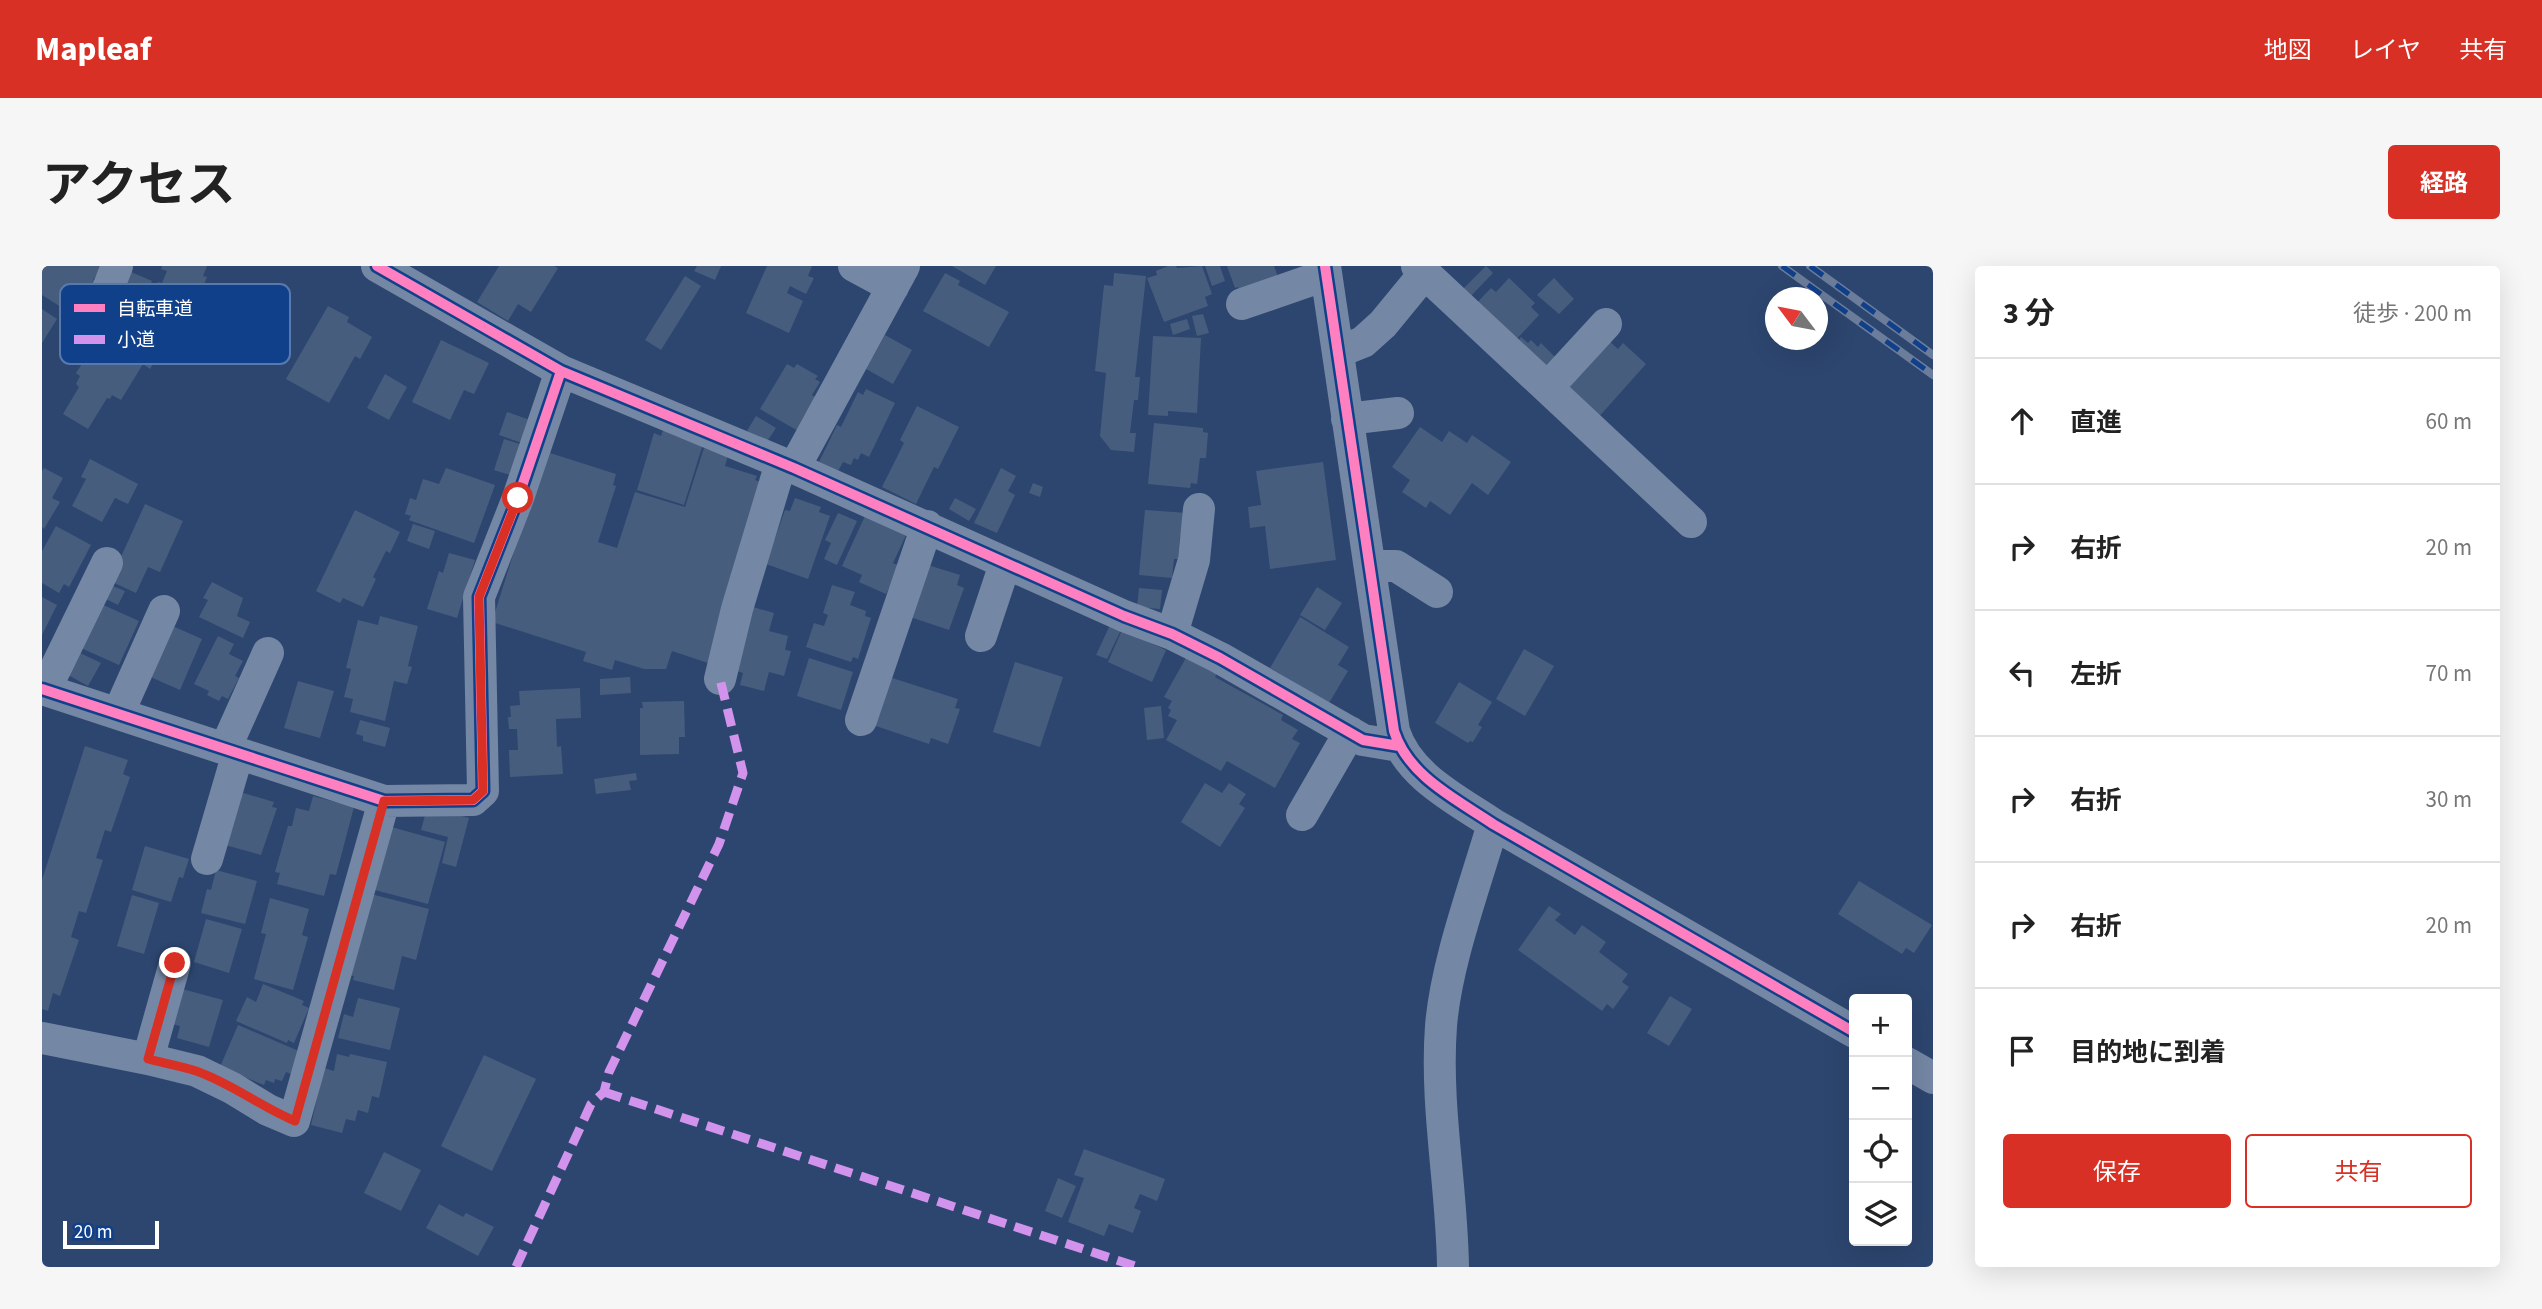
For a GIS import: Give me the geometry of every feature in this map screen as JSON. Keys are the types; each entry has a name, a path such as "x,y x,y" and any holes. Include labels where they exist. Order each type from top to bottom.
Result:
{"street":[{"path":"110,284 117,266"},
{"path":"377,266 423,277 561,371 927,526 1005,564 1124,616 1172,634 1363,740 1399,746"},
{"path":"720,679 737,609 787,466 898,276 853,266"},
{"path":"1242,304 1325,270 1394,731 1399,746 1418,770 1493,824 1849,1029"},
{"path":"1338,352 1363,342 1383,324 1421,270 1691,522"},
{"path":"1548,387 1606,324"},
{"path":"107,563 43,689 384,801 473,800 483,791 479,597 518,498 561,371"},
{"path":"1348,419 1398,413"},
{"path":"1172,634 1194,560 1199,509"},
{"path":"861,719 927,526"},
{"path":"981,636 1005,564"},
{"path":"1370,566 1396,566 1437,592"},
{"path":"118,714 164,611"},
{"path":"207,859 231,751 268,653"},
{"path":"1302,815 1350,732"},
{"path":"42,1038 197,1071 268,1110 295,1121 384,801"},
{"path":"1453,1267 1440,1077 1441,1026 1448,981 1493,824"},
{"path":"148,1059 175,963"},
{"path":"1912,1066 1933,1078"}],"building":[{"path":"42,266 102,266 93,280 99,284 60,284 60,306 42,295"},
{"path":"162,266 207,266 203,276 207,277 204,284 157,284 162,283 167,271 161,269"},
{"path":"499,266 558,268 531,312 518,304 508,321 477,302"},
{"path":"697,266 721,266 715,280 694,271"},
{"path":"767,266 812,266 808,276 814,278 806,294 790,286 787,293 803,301 789,333 746,313"},
{"path":"952,266 996,266 985,285"},
{"path":"1168,266 1202,266 1212,294 1205,297 1208,306 1164,322 1147,278 1157,275 1156,271"},
{"path":"1205,266 1220,266 1225,281 1212,286"},
{"path":"1227,266 1274,266 1278,277 1240,292 1238,287 1235,288"},
{"path":"1486,266 1493,273 1469,298 1461,291"},
{"path":"131,272 152,281 151,284 126,284"},
{"path":"945,273 960,281 958,285 1009,312 989,347 923,311"},
{"path":"1114,273 1146,276 1135,377 1140,377 1138,400 1134,400 1130,433 1136,433 1134,452 1111,450 1100,436 1106,373 1095,371 1104,285 1113,286"},
{"path":"685,276 701,286 661,350 645,340"},
{"path":"1509,278 1535,303 1531,307 1539,315 1513,343 1474,306 1491,288 1496,292"},
{"path":"1554,278 1574,299 1559,314 1537,295"},
{"path":"328,306 349,317 347,322 372,337 360,359 355,356 329,403 286,379"},
{"path":"42,309 57,319 42,343"},
{"path":"1203,314 1209,333 1197,336 1192,316"},
{"path":"1187,319 1190,329 1173,335 1170,324"},
{"path":"885,335 912,350 893,384 866,369"},
{"path":"1153,336 1201,338 1197,413 1168,411 1168,416 1148,415"},
{"path":"1521,337 1528,343 1531,340 1538,347 1541,343 1557,359 1543,374 1514,345"},
{"path":"441,340 489,363 474,394 464,390 450,420 412,402"},
{"path":"1608,340 1618,349 1623,343 1646,364 1596,420 1566,386"},
{"path":"82,364 143,364 121,400 112,395 110,399 107,398 88,429 63,414 79,387 76,384 80,376 76,373"},
{"path":"787,364 794,368 797,364 818,376 815,379 820,382 812,395 819,399 800,432 760,409"},
{"path":"385,374 407,387 389,420 367,408"},
{"path":"866,389 895,403 869,457 861,453 858,460 854,458 851,465 843,462 838,471 819,462 837,425 841,427 858,392 863,395"},
{"path":"917,406 959,427 938,469 934,467 916,504 882,487 904,443 900,440"},
{"path":"507,412 530,420 522,443 499,435"},
{"path":"756,416 776,428 766,443 747,431"},
{"path":"1154,423 1203,428 1203,432 1208,433 1206,458 1200,458 1197,484 1191,483 1190,488 1148,484"},
{"path":"1420,427 1442,442 1449,431 1467,443 1472,435 1511,462 1488,495 1472,483 1450,515 1430,501 1426,508 1402,492 1410,480 1392,467"},
{"path":"663,430 703,444 684,505 637,490 654,433 661,436"},
{"path":"504,439 523,445 513,476 494,470"},
{"path":"704,448 728,455 725,466 757,476 755,480 767,484 708,663 672,651 666,669 644,669 615,660 612,670 583,661 586,652 492,622 533,491 537,492 550,453 616,474 613,485 616,486 598,542 617,548 635,492 685,507"},
{"path":"90,459 138,484 128,504 115,498 102,522 72,506 86,479 81,477"},
{"path":"1323,462 1336,560 1270,569 1265,526 1250,528 1248,507 1261,505 1256,471"},
{"path":"44,468 63,478 52,498 60,502 44,529 42,471"},
{"path":"446,468 495,485 474,543 409,520 411,516 405,514 410,498 416,500 423,479 439,484"},
{"path":"1001,468 1016,476 1008,491 1015,495 997,533 974,523"},
{"path":"1033,483 1043,487 1040,497 1029,493"},
{"path":"795,498 821,507 819,512 830,516 808,579 766,564 785,510 790,511"},
{"path":"955,498 976,509 969,521 949,509"},
{"path":"145,504 183,521 160,572 148,567 136,593 110,581"},
{"path":"355,510 400,532 390,553 386,551 373,577 376,579 363,607 343,598 340,603 316,591"},
{"path":"1145,510 1188,513 1186,535 1180,535 1178,559 1174,559 1172,578 1139,575"},
{"path":"838,513 857,521 837,565 824,559 831,543 825,540"},
{"path":"865,516 906,535 893,563 904,568 893,580 886,594 859,582 862,575 842,566"},
{"path":"413,524 435,531 429,549 407,541"},
{"path":"56,526 91,545 69,587 64,584 59,593 42,583 42,551"},
{"path":"449,553 475,560 457,618 427,609 439,571 443,573"},
{"path":"928,565 960,575 957,585 964,588 949,630 910,617"},
{"path":"212,582 243,598 237,616 250,622 243,638 199,617 208,600 203,598"},
{"path":"108,584 125,591 118,605 102,597"},
{"path":"832,585 855,592 850,605 866,611 865,616 871,618 858,659 853,657 851,662 806,647 814,623 824,626 828,615 823,613"},
{"path":"1317,587 1342,603 1325,630 1300,615"},
{"path":"1139,588 1162,590 1160,609 1137,607"},
{"path":"42,597 57,605 42,635"},
{"path":"101,604 139,621 119,665 81,648"},
{"path":"753,607 774,613 769,631 788,636 785,650 791,651 784,676 769,672 764,691 740,685 743,673 737,671"},
{"path":"380,616 418,626 408,666 412,667 407,684 394,681 385,721 350,712 353,699 344,697 351,669 346,668 358,620 378,625"},
{"path":"1300,617 1349,647 1338,665 1348,671 1329,703 1270,668"},
{"path":"168,624 202,639 180,690 146,675"},
{"path":"1110,625 1121,630 1107,659 1096,655"},
{"path":"1122,630 1166,650 1152,682 1108,662"},
{"path":"218,636 234,644 229,654 243,661 235,676 239,678 228,699 222,696 219,701 207,695 209,691 194,684"},
{"path":"1524,649 1554,666 1525,716 1496,699"},
{"path":"80,653 101,663 88,686 68,675"},
{"path":"1187,656 1217,673 1215,677 1283,715 1281,720 1298,730 1292,739 1300,743 1275,788 1227,761 1221,771 1166,740 1177,720 1168,716 1172,701 1164,697"},
{"path":"809,658 853,672 841,710 797,696"},
{"path":"1015,662 1063,677 1040,747 993,732"},
{"path":"630,677 631,693 600,695 600,679"},
{"path":"889,677 958,699 955,708 960,709 948,744 931,738 929,744 873,725"},
{"path":"298,681 334,691 320,738 284,728"},
{"path":"1459,682 1492,702 1478,725 1482,727 1473,742 1468,743 1435,723"},
{"path":"580,688 581,718 556,719 557,747 561,746 563,774 510,777 509,750 518,750 517,729 509,729 508,717 511,717 510,706 520,705 519,691"},
{"path":"684,701 685,737 679,737 679,754 640,755 642,702"},
{"path":"1161,706 1164,738 1147,740 1144,708"},
{"path":"360,720 390,728 385,747 363,741 363,736 356,734"},
{"path":"85,746 128,760 123,774 130,777 111,832 105,830 96,858 103,860 86,913 79,911 71,937 79,940 60,996 53,993 48,1011 42,1009 42,880"},
{"path":"636,773 637,780 629,781 631,790 596,794 594,779"},
{"path":"1205,783 1222,793 1229,783 1246,794 1239,804 1245,808 1220,847 1181,822"},
{"path":"240,792 274,802 272,807 277,808 261,855 225,845"},
{"path":"313,796 354,807 336,875 330,874 324,896 277,884 280,873 275,872 296,808 309,811"},
{"path":"451,813 469,818 456,867 442,863 448,837 421,830 425,815"},
{"path":"388,826 445,842 428,904 371,889"},
{"path":"145,846 189,859 183,878 179,877 171,902 132,890"},
{"path":"216,870 257,881 245,924 201,913 207,889 211,890"},
{"path":"1859,881 1932,925 1914,953 1906,948 1902,954 1838,914"},
{"path":"371,894 429,909 416,960 402,956 394,990 353,980 354,976 347,975"},
{"path":"132,895 159,903 144,954 117,946"},
{"path":"270,898 309,909 302,935 308,937 293,990 254,979 266,934 261,933"},
{"path":"1549,906 1561,914 1555,920 1575,935 1582,925 1606,942 1599,952 1628,974 1622,982 1629,987 1613,1009 1607,1004 1602,1011 1518,950"},
{"path":"206,919 242,929 229,973 194,962"},
{"path":"263,984 304,1001 302,1005 309,1008 294,1043 288,1040 287,1043 236,1021 247,997 256,1002"},
{"path":"182,989 223,1000 209,1047 177,1038 180,1026 172,1024"},
{"path":"1670,996 1692,1009 1669,1046 1647,1033"},
{"path":"358,998 400,1008 390,1050 338,1038 344,1014 353,1017"},
{"path":"238,1025 301,1052 291,1074 286,1072 282,1081 275,1079 274,1083 266,1080 264,1085 220,1067"},
{"path":"337,1054 387,1062 379,1098 372,1096 368,1113 358,1110 355,1121 346,1119 342,1133 311,1125 324,1068 334,1071"},
{"path":"484,1055 536,1079 492,1171 441,1146"},
{"path":"1084,1149 1165,1179 1157,1201 1140,1194 1134,1208 1141,1211 1133,1233 1109,1224 1104,1236 1068,1222 1084,1178 1074,1175"},
{"path":"384,1152 421,1170 401,1211 364,1193"},
{"path":"1058,1178 1076,1186 1062,1218 1045,1211"},
{"path":"439,1204 463,1217 466,1213 494,1227 478,1256 426,1228"}],"railway":[{"path":"1782,266 1933,375"},
{"path":"1810,266 1933,355"}],"marked path":[{"path":"516,1267 591,1104 604,1092 609,1072 719,844 743,773 720,679"},
{"path":"604,1092 1138,1267"}],"cycle path":[{"path":"377,266 561,371 794,468 1124,616 1172,634 1220,658 1363,740 1399,746"},
{"path":"1325,266 1394,731 1410,761 1435,785 1493,824 1849,1029"},
{"path":"42,689 384,801 473,800 483,791 479,597 518,498 561,371"}],"route":[{"path":"175,963 148,1059 197,1071 268,1110 295,1121 384,801 473,800 483,791 478,651 479,597 518,498"}]}
